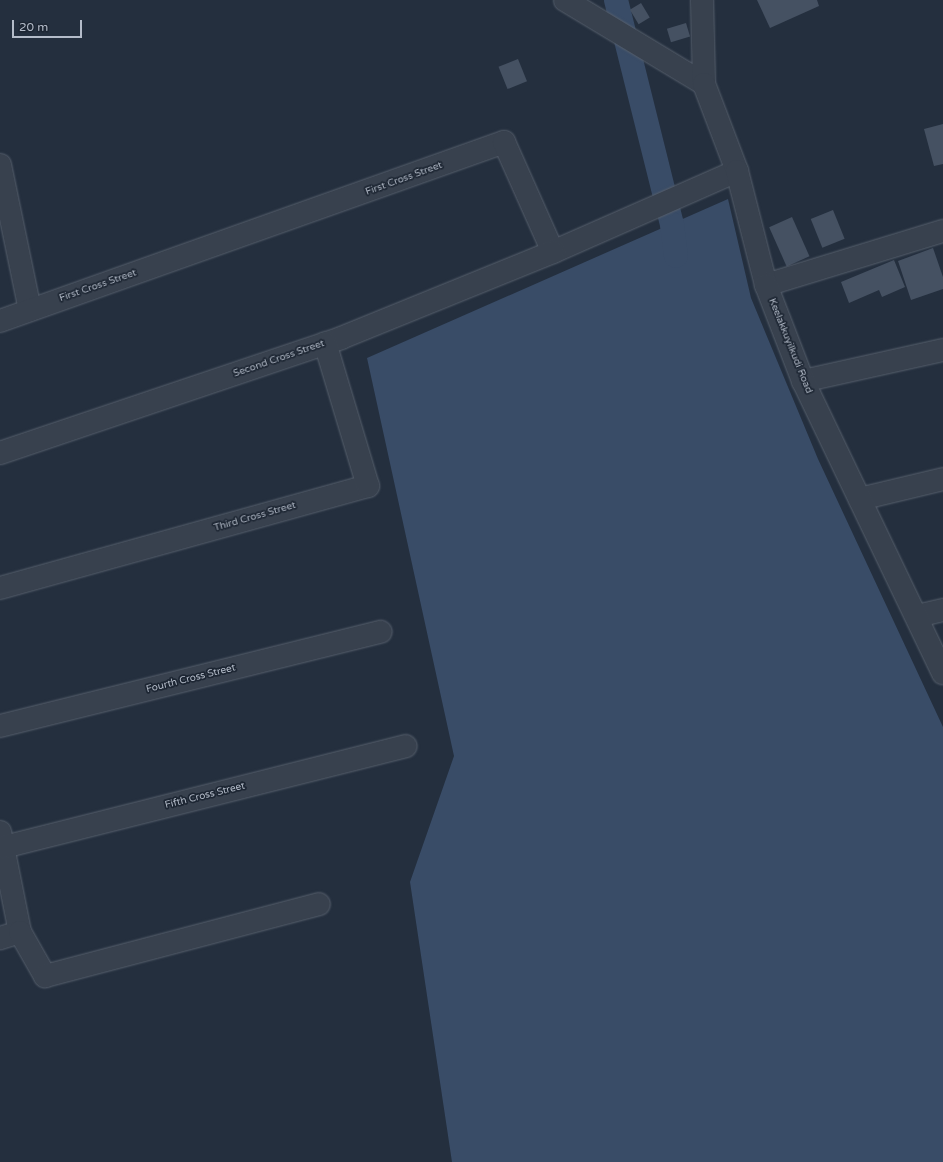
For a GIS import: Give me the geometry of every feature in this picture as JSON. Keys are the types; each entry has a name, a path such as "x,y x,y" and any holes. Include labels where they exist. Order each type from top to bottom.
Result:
{"street":[{"path":"564,0 635,44 704,84"},
{"name":"Keelakkuyilkudi Road","path":"702,0 704,84 736,171 766,285 803,382 917,616 943,673"},
{"name":"First Cross Street","path":"0,320 504,142 553,252"},
{"path":"0,165 30,310"},
{"path":"553,252 736,171"},
{"path":"766,285 943,231"},
{"name":"Second Cross Street","path":"0,453 325,343 553,252"},
{"name":"Third Cross Street","path":"0,588 368,486 325,343"},
{"path":"803,382 943,350"},
{"path":"860,499 943,479"},
{"path":"917,616 943,610"},
{"name":"Fourth Cross Street","path":"0,726 381,632"},
{"name":"Fifth Cross Street","path":"2,840 406,746"},
{"path":"2,840 10,935 45,976 319,904"}],"water":[{"path":"728,199 751,298 818,459 943,727 943,1162 452,1162 410,882 454,756 367,358"}],"building":[{"path":"757,0 817,0 819,6 770,28"},
{"path":"641,3 650,18 639,24 630,10"},
{"path":"686,23 690,36 671,42 667,29"},
{"path":"518,59 527,81 508,89 499,67"},
{"path":"943,124 943,164 934,166 924,129"},
{"path":"833,210 845,239 822,248 811,219"},
{"path":"792,217 809,256 787,266 769,227"},
{"path":"933,248 943,277 943,289 911,300 898,261"},
{"path":"894,260 905,287 882,297 879,290 849,303 841,282"}],"waterway":[{"path":"616,0 672,224 676,256"}]}
